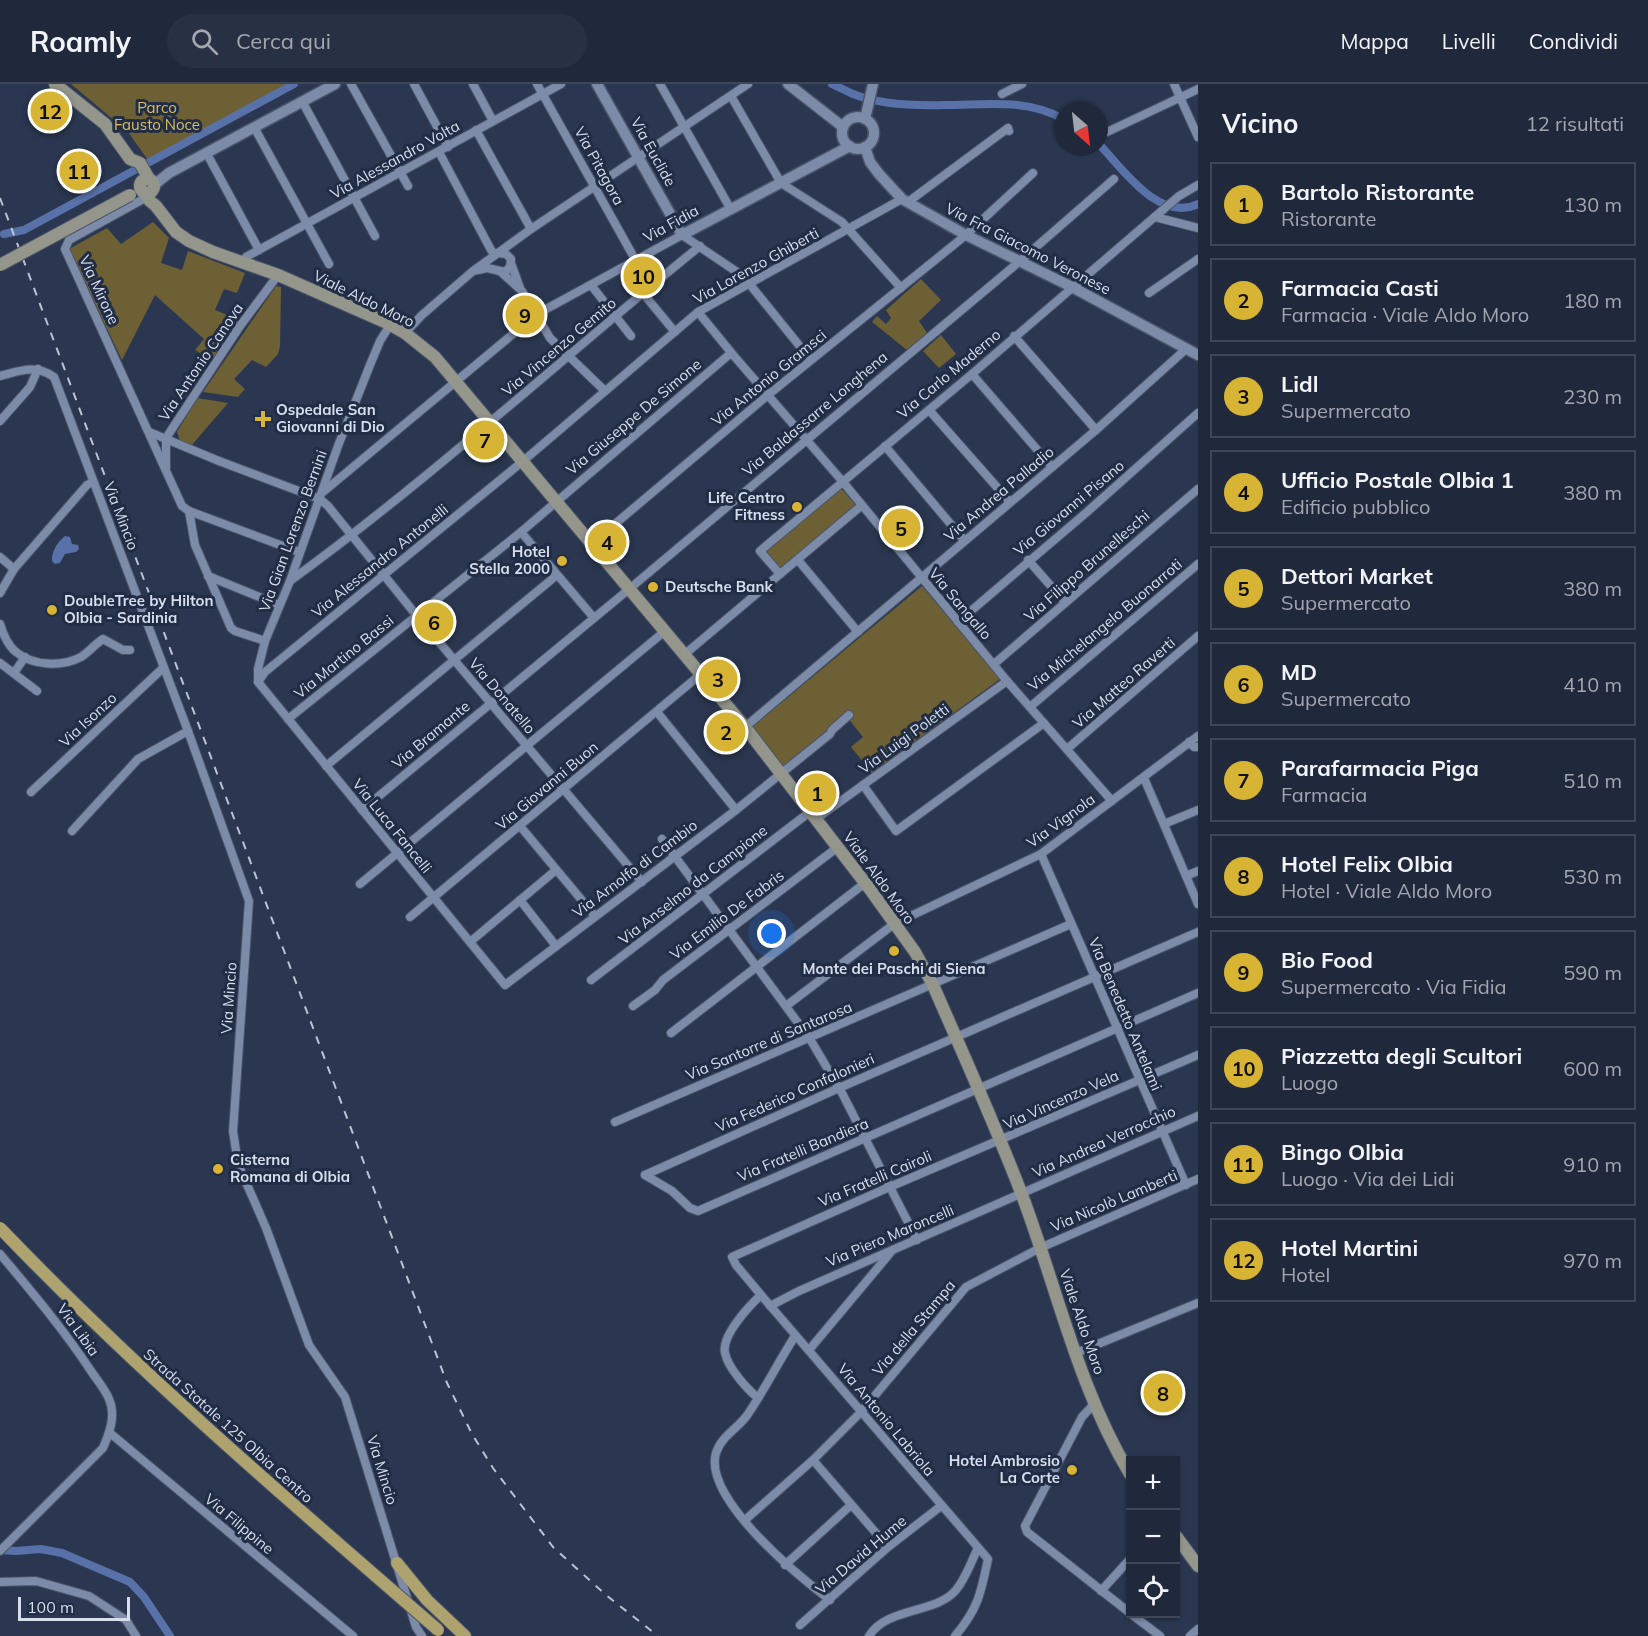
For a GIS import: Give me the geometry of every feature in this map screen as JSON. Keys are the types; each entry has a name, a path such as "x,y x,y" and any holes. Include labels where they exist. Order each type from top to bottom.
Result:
{"main road":[{"name":"Viale Aldo Moro","path":"55,84 105,124 176,232 213,252 278,275 390,325 405,333 435,357 628,590 685,654 814,815 915,952 933,985 1021,1193 1095,1403 1114,1448 1126,1466"},
{"path":"0,265 143,182"},
{"name":"Strada Statale 125 Olbia Centro","path":"0,1228 57,1287 168,1393 441,1633"},
{"path":"1180,1541 1198,1566"},
{"path":"397,1563 427,1600 465,1636"}],"street":[{"path":"143,182 169,172 335,84"},
{"path":"351,84 408,186"},
{"path":"414,84 448,147"},
{"path":"472,84 492,121"},
{"name":"Via Pitagora","path":"537,84 636,261"},
{"name":"Via Alessandro Volta","path":"243,262 259,250 561,84"},
{"name":"Via Euclide","path":"597,84 682,235"},
{"path":"660,84 729,208"},
{"path":"405,333 422,315 473,272 528,231 748,84"},
{"path":"788,84 843,127"},
{"path":"1002,93 1022,84"},
{"path":"1173,84 1198,137"},
{"path":"867,114 850,119 843,127 843,138 849,146 865,147 872,141 874,131 867,114 872,88"},
{"path":"1108,132 1198,89"},
{"path":"730,96 781,183 843,222 901,288"},
{"path":"302,101 375,236"},
{"path":"254,127 329,264"},
{"name":"Via Lorenzo Ghiberti","path":"522,462 698,312 905,201 1008,128 1009,131"},
{"path":"476,130 528,231"},
{"name":"Via Fidia","path":"321,496 537,314 729,208 849,146"},
{"name":"Via Fra Giacomo Veronese","path":"865,147 870,162 905,201 1198,355"},
{"path":"206,152 259,250"},
{"path":"439,152 495,255 492,266 522,291"},
{"name":"Via Antonio Gramsci","path":"590,544 966,235 1033,173"},
{"name":"Via Baldassarre Longhena","path":"628,590 1020,261 1114,179"},
{"name":"Via Mirone","path":"143,182 69,240 65,249 182,506 189,511"},
{"name":"Via Carlo Maderno","path":"780,574 760,550 930,410 1179,196 1198,185"},
{"path":"1158,215 1198,228"},
{"path":"473,272 508,270 528,231"},
{"path":"682,235 742,276 812,360"},
{"name":"Via Vincenzo Gemito","path":"290,581 351,536 491,422 700,246"},
{"path":"495,255 506,254 511,261 522,291 550,338 605,391"},
{"path":"1149,293 1198,259"},
{"path":"622,268 675,332"},
{"name":"Via Antonio Canova","path":"166,471 166,438 240,326 278,275"},
{"path":"591,285 631,336"},
{"name":"Via Sangallo","path":"698,312 843,482 1007,681 1112,801"},
{"name":"Via Gian Lorenzo Bernini","path":"258,682 258,669 265,641 290,581 370,365 390,325"},
{"path":"1014,336 1096,430"},
{"name":"Via Andrea Palladio","path":"745,727 1096,430 1186,349"},
{"name":"Via Giuseppe De Simone","path":"555,502 731,353"},
{"path":"0,376 38,369 30,387 0,421"},
{"name":"Via Mincio","path":"38,369 54,377 188,731 249,902 233,1131 237,1164 266,1228 309,1345 345,1397 416,1627 422,1636"},
{"path":"972,374 1052,467"},
{"path":"930,410 1010,502"},
{"name":"Via Giovanni Pisano","path":"958,622 1198,413"},
{"path":"149,432 219,461 321,496"},
{"path":"885,446 964,540"},
{"name":"Via Alessandro Antonelli","path":"258,682 265,672 522,462"},
{"path":"331,468 339,479"},
{"path":"0,593 14,569 87,485 93,482"},
{"name":"Via Filippo Brunelleschi","path":"994,664 1198,489"},
{"name":"Via Donatello","path":"321,496 417,616 642,882"},
{"name":"Via Martino Bassi","path":"288,719 521,532 555,502"},
{"path":"685,654 861,506"},
{"path":"189,511 299,552"},
{"path":"189,511 195,545 231,628 265,641"},
{"path":"521,532 594,618"},
{"path":"0,557 14,569"},
{"path":"798,560 858,633"},
{"path":"1028,560 1065,602"},
{"name":"Via Michelangelo Buonarroti","path":"1030,707 1198,564"},
{"path":"326,766 556,575"},
{"path":"208,576 279,605"},
{"name":"Via Bramante","path":"362,810 628,590"},
{"path":"0,624 4,642 15,652 46,663 71,661 90,651 103,639 123,650 130,650"},
{"path":"360,884 665,631"},
{"name":"Via Matteo Raverti","path":"1067,749 1198,636"},
{"path":"14,673 25,657"},
{"path":"0,663 37,692"},
{"name":"Via Isonzo","path":"31,792 164,668"},
{"name":"Via Giovanni Buon","path":"410,917 701,674"},
{"name":"Via Luigi Poletti","path":"814,815 863,785 1007,681"},
{"name":"Via Luca Fancelli","path":"258,682 505,985"},
{"path":"657,712 736,810"},
{"name":"Via Arnolfo di Cambio","path":"505,985 736,810 849,716"},
{"path":"863,785 896,831 1044,723"},
{"path":"72,831 138,759 188,731"},
{"name":"Via Vignola","path":"786,1006 894,924 1041,854 1198,736"},
{"path":"1189,742 1194,747 1198,747"},
{"path":"1144,778 1198,904"},
{"path":"1164,824 1198,810"},
{"name":"Via Anselmo da Campione","path":"591,980 703,894 814,815"},
{"path":"520,826 595,916"},
{"path":"662,839 810,1039 839,1088 917,1240"},
{"name":"Via Emilio De Fabris","path":"633,1006 655,990 663,980 838,847"},
{"name":"Via Benedetto Antelami","path":"1041,854 1185,1185"},
{"path":"470,942 556,870"},
{"path":"1186,876 1198,871"},
{"path":"671,1034 865,884"},
{"path":"520,900 556,946"},
{"name":"Via Santorre di Santarosa","path":"615,1122 1071,924"},
{"name":"Via Federico Confalonieri","path":"645,1175 956,1036 1198,932"},
{"name":"Via Fratelli Bandiera","path":"645,1175 672,1191 690,1208 698,1211 1198,993"},
{"name":"Via Vincenzo Vela","path":"1000,1141 1198,1055"},
{"name":"Via Andrea Verrocchio","path":"1021,1193 1198,1116"},
{"name":"Via Fratelli Cairoli","path":"762,1244 1000,1141"},
{"name":"Via Nicolò Lamberti","path":"1040,1248 1198,1179"},
{"name":"Via Piero Maroncelli","path":"770,1306 1021,1193"},
{"name":"Via Antonio Labriola","path":"762,1244 732,1257 736,1265 988,1559 973,1613 955,1636"},
{"name":"Via della Stampa","path":"745,1520 813,1460 861,1412 966,1287 1040,1248"},
{"path":"809,1350 891,1252"},
{"name":"Via Libia","path":"0,1254 41,1302 109,1399 112,1420 110,1433"},
{"path":"858,1265 868,1280"},
{"path":"758,1398 743,1385 725,1353 727,1338 748,1306 761,1295"},
{"path":"1076,1353 1198,1303"},
{"path":"795,1336 746,1417 722,1442 716,1454 715,1467 725,1494 759,1539 785,1565 830,1600"},
{"path":"1095,1403 1082,1417 1025,1526 1027,1532 1126,1609"},
{"path":"0,1551 103,1448 110,1433"},
{"name":"Via Filippine","path":"110,1433 353,1636"},
{"path":"813,1460 888,1547"},
{"path":"785,1565 851,1505"},
{"name":"Via David Hume","path":"800,1625 888,1547 941,1506"},
{"path":"869,1636 888,1621 905,1612 941,1602 955,1591 978,1548"},
{"path":"1101,1591 1126,1564"},
{"path":"0,1582 36,1581 88,1596 126,1620 136,1636"},
{"path":"1137,1618 1160,1636"},
{"path":"1190,1636 1198,1629"}],"green space":[{"name":"Parco Fausto Noce","path":"71,84 286,84 148,160 128,132"},
{"path":"153,222 169,238 161,263 182,270 188,251 245,273 237,293 224,289 215,310 242,321 215,358 208,358 195,350 204,339 155,295 122,360 69,249 107,228 121,244"},
{"path":"921,279 941,300 919,321 927,333 907,350 872,322 877,316 886,324 891,318 886,310"},
{"path":"276,286 281,287 278,354 266,367 252,360 234,379 245,389 238,397 203,392"},
{"path":"941,335 956,354 939,368 923,351"},
{"path":"197,398 228,403 191,446 180,441 177,432"},
{"path":"841,488 856,505 780,570 763,551"},
{"path":"922,586 1000,679 872,773 851,747 863,737 847,717 783,768 751,728"}],"water":[{"path":"65,536 70,537 72,544 78,545 79,549 76,552 65,554 60,563 55,564 52,561 54,550"}],"waterway":[{"path":"4,234 24,230 294,84"},
{"path":"832,84 864,98 887,103 1020,105 1054,114"},
{"path":"1108,154 1130,179 1156,200 1169,206 1183,208 1198,204"},
{"path":"0,1550 41,1549 62,1553 130,1582 144,1597 170,1636"}],"railway":[{"path":"0,198 447,1383 472,1434 493,1468 553,1547 606,1595 658,1636"}],"place":[{"name":"Hotel Martini","path":"50,111"},
{"name":"Bingo Olbia","path":"79,171"},
{"name":"Piazzetta degli Scultori","path":"643,276"},
{"name":"Bio Food","path":"525,315"},
{"name":"Ospedale San Giovanni di Dio","path":"263,419"},
{"name":"Parafarmacia Piga","path":"485,440"},
{"name":"Life Centro Fitness","path":"797,507"},
{"name":"Dettori Market","path":"901,528"},
{"name":"Ufficio Postale Olbia 1","path":"607,542"},
{"name":"Hotel Stella 2000","path":"562,561"},
{"name":"Deutsche Bank","path":"653,587"},
{"name":"DoubleTree by Hilton Olbia - Sardinia","path":"52,610"},
{"name":"MD","path":"434,622"},
{"name":"Lidl","path":"718,679"},
{"name":"Farmacia Casti","path":"726,732"},
{"name":"Bartolo Ristorante","path":"817,793"},
{"name":"Monte dei Paschi di Siena","path":"894,951"},
{"name":"Cisterna Romana di Olbia","path":"218,1169"},
{"name":"Hotel Felix Olbia","path":"1163,1393"},
{"name":"Hotel Ambrosio La Corte","path":"1072,1470"}]}
